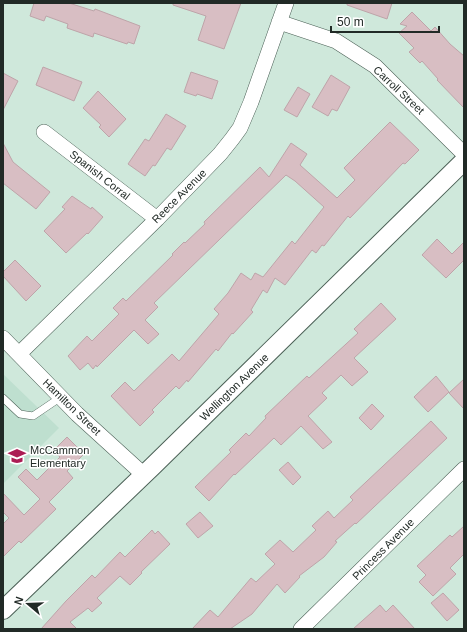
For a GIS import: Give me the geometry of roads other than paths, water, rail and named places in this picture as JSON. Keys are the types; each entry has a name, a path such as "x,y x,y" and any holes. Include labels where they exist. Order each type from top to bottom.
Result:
{"street":[{"name":"Reece Avenue","path":"19,354 220,154 240,128 251,102 286,3"},
{"name":"Carroll Street","path":"279,22 336,41 375,66 464,154"},
{"name":"Spanish Corral","path":"44,132 156,219"},
{"name":"Wellington Avenue","path":"3,610 144,475 464,161"},
{"name":"Hamilton Street","path":"3,338 77,414 144,475"},
{"name":"Princess Avenue","path":"301,629 464,469"}],"lane":[{"path":"3,398 20,414 33,416 61,397"}],"place":[{"name":"McCammon Elementary","path":"17,456"}]}
